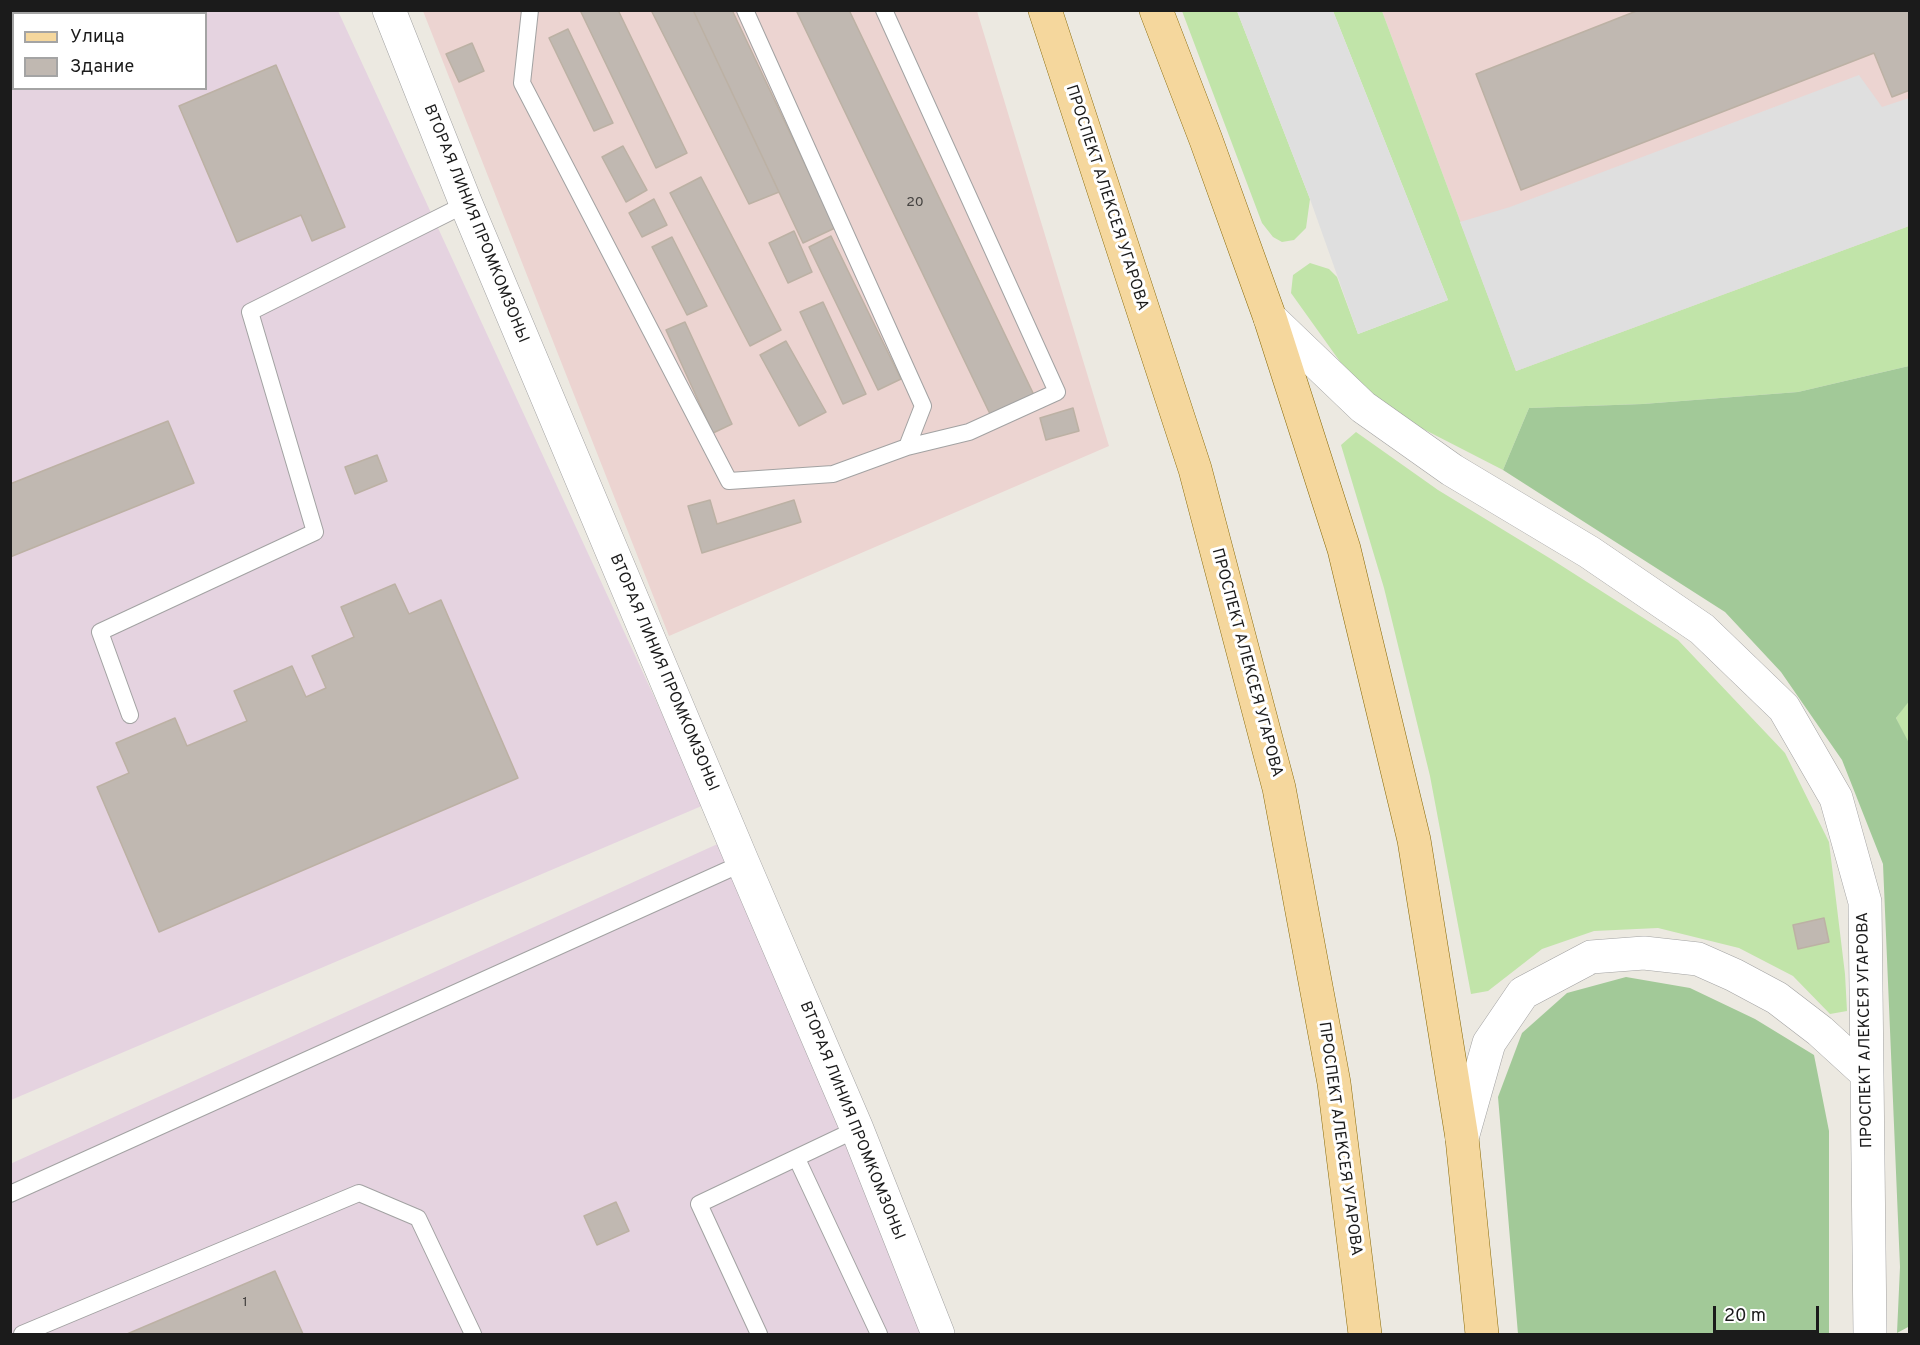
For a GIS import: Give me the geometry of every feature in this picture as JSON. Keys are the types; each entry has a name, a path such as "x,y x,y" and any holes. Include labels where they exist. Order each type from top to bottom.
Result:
{"main road":[{"name":"ПРОСПЕКТ АЛЕКСЕЯ УГАРОВА","path":"1046,10 1195,469 1279,788 1334,1083 1365,1335"},
{"name":"ПРОСПЕКТ АЛЕКСЕЯ УГАРОВА","path":"1156,10 1270,318 1344,549 1414,840 1462,1138 1482,1335"}],"street":[{"name":"ВТОРАЯ ЛИНИЯ ПРОМКОМЗОНЫ","path":"389,10 466,204 742,863 857,1129 938,1335"},
{"name":"ПРОСПЕКТ АЛЕКСЕЯ УГАРОВА","path":"1270,318 1363,407 1452,470 1589,552 1702,629 1784,708 1836,798 1865,902 1870,1335"},
{"path":"1462,1138 1489,1043 1523,993 1591,957 1644,953 1698,959 1777,998 1820,1031 1866,1073"}],"lane":[{"path":"530,10 522,83 729,481 833,474 907,447 969,432 1057,392 884,10"},
{"path":"745,10 923,406 907,447"},
{"path":"130,715 100,632 315,532 250,312 466,204"},
{"path":"10,1194 742,863"},
{"path":"759,1335 699,1204 857,1129"},
{"path":"797,1159 879,1335"},
{"path":"22,1335 358,1193 418,1218 473,1335"}],"shaded area":[{"path":"11,11 338,11 704,805 11,1100"},
{"path":"423,11 977,11 1109,446 669,636"},
{"path":"1237,11 1333,11 1448,300 1358,334 1310,199"},
{"path":"1382,11 1909,11 1909,226 1516,371"},
{"path":"1859,75 1882,107 1909,98 1909,226 1516,371 1460,222 1510,207"},
{"path":"722,842 930,1334 11,1334 10,1164"}],"green space":[{"path":"1182,11 1237,11 1310,199 1306,228 1294,240 1282,242 1273,237 1262,223"},
{"path":"1333,11 1382,11 1516,371 1909,226 1909,366 1798,392 1643,404 1529,408 1503,470 1394,414 1361,391 1291,293 1293,275 1310,263 1329,269 1337,277 1358,334 1448,300"},
{"path":"1909,366 1910,700 1896,718 1910,745 1910,1326 1897,1333 1900,1267 1883,864 1842,760 1781,672 1725,612 1503,470 1529,408 1643,404 1798,392"},
{"path":"1356,432 1438,490 1678,640 1785,753 1829,842 1845,974 1847,1011 1830,1014 1793,976 1739,948 1658,928 1594,931 1542,949 1488,991 1471,994 1430,776 1384,588 1341,445"},
{"path":"1909,700 1909,745 1896,718"},
{"path":"1626,977 1690,988 1755,1019 1814,1055 1829,1131 1829,1334 1518,1334 1498,1097 1522,1033 1567,993"}],"building":[{"path":"580,10 618,10 687,153 656,168"},
{"path":"651,10 693,10 779,192 749,204"},
{"path":"693,10 732,10 835,228 803,243"},
{"path":"796,10 849,10 1034,395 991,416"},
{"path":"1639,10 1910,10 1910,90 1892,97 1874,53 1521,190 1476,74"},
{"path":"568,29 613,123 594,131 549,38"},
{"path":"472,43 484,71 459,82 446,54"},
{"path":"276,65 345,227 312,241 301,215 237,242 179,106"},
{"path":"623,146 647,190 626,202 602,157"},
{"path":"701,177 781,330 750,346 670,193"},
{"path":"654,199 667,225 642,237 629,213"},
{"path":"794,231 812,272 788,283 769,243"},
{"path":"831,236 901,379 878,390 809,247"},
{"path":"672,237 707,306 687,315 652,247"},
{"path":"823,302 866,394 843,404 800,312"},
{"path":"685,322 732,424 713,433 666,330"},
{"path":"786,341 826,412 799,426 760,355"},
{"path":"1073,408 1079,431 1046,440 1040,418"},
{"path":"168,421 194,483 10,557 10,484"},
{"path":"377,455 387,481 355,494 345,467"},
{"path":"710,500 717,524 794,500 801,522 702,553 688,506"},
{"path":"395,584 409,614 441,600 518,778 159,932 97,787 129,773 116,743 175,718 187,746 247,721 234,691 292,666 306,697 326,688 312,656 354,637 341,607"},
{"path":"1824,918 1829,942 1798,949 1793,925"},
{"path":"616,1202 629,1231 597,1245 584,1216"},
{"path":"275,1271 303,1334 127,1334"}]}
